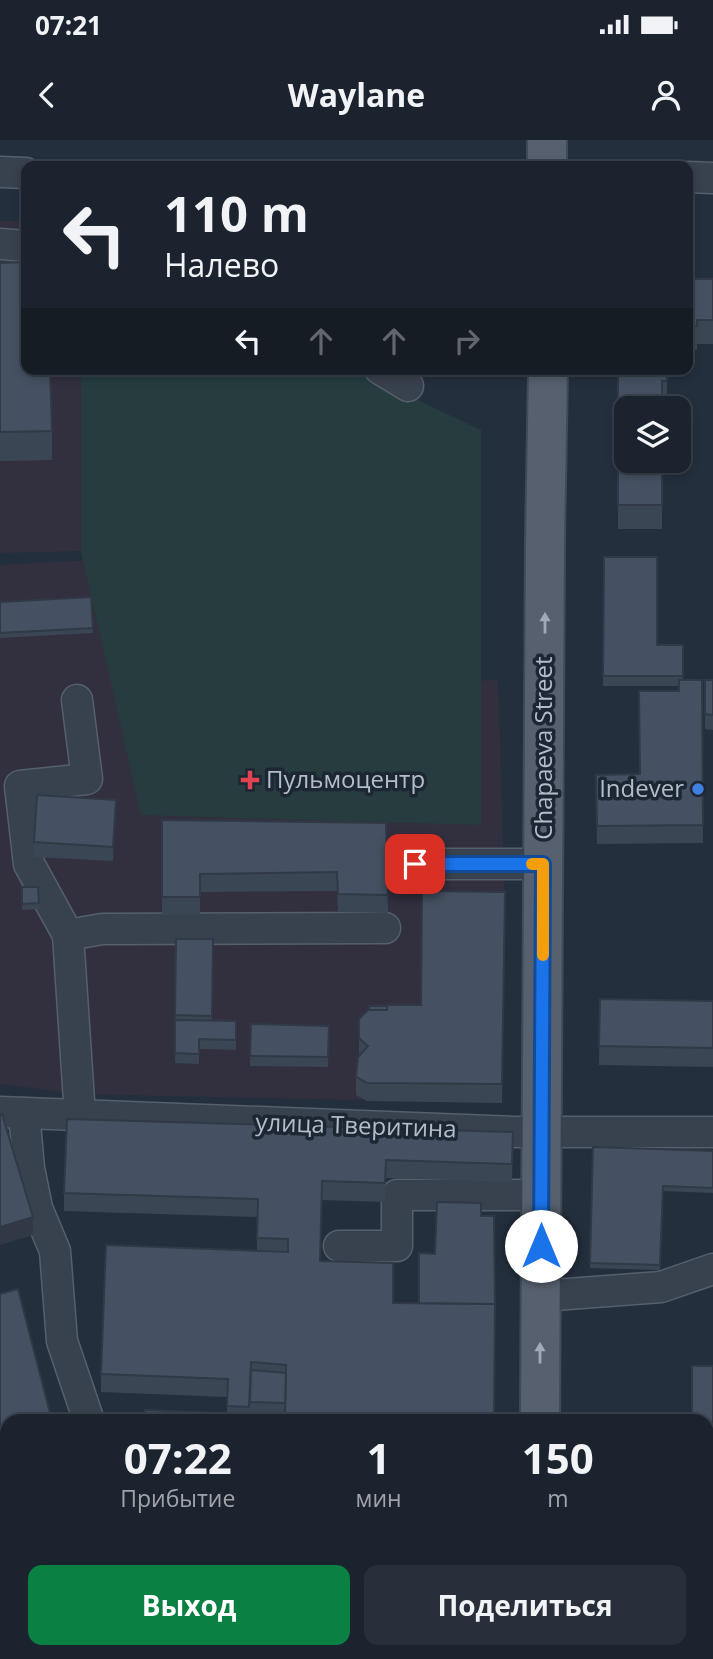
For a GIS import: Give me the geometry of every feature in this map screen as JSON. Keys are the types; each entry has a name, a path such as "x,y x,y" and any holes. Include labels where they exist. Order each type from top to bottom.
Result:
{"main road":[{"path":"547,140 547,161"},
{"name":"Chapaeva Street","path":"540,1414 548,375"}],"street":[{"path":"0,172 21,173"},
{"path":"693,177 713,178"},
{"path":"0,244 21,246"},
{"path":"390,375 408,386"},
{"path":"77,701 86,779 20,786 29,864 68,935 80,1116"},
{"path":"415,864 543,864"},
{"path":"68,935 102,929 385,928"},
{"path":"12,1112 29,1168 37,1208 55,1251 62,1341 87,1414"},
{"name":"улица Тверитина","path":"12,1112 542,1132 713,1132"},
{"path":"339,1246 397,1246 397,1195 541,1195"},
{"path":"541,1296 661,1287 713,1269"}],"shaded area":[{"path":"0,221 21,221 21,375 81,375 81,551 0,553"},
{"name":"Пульмоцентр","path":"113,559 127,696 498,680 505,910 502,1103 80,1094 0,1084 0,565"}],"green space":[{"path":"81,375 365,375 481,430 481,825 141,815 81,551"}],"building":[{"path":"21,262 21,375 50,375 52,431 0,432 0,263"},
{"path":"693,279 713,279 713,320 697,320 697,326 693,326"},
{"path":"618,375 667,375 667,381 662,381 662,396 618,396"},
{"path":"618,473 662,473 662,505 618,505"},
{"path":"604,557 657,557 657,645 683,645 683,676 603,676"},
{"path":"91,597 93,628 0,633 0,602"},
{"path":"679,680 702,680 703,825 597,826 596,775 640,774 639,691 679,691"},
{"path":"705,680 713,680 713,715 705,714"},
{"path":"37,795 116,800 113,847 34,842"},
{"path":"162,820 386,823 388,895 338,894 337,872 200,874 200,897 162,897"},
{"path":"22,887 38,887 39,903 22,904"},
{"path":"422,891 505,892 502,1084 367,1083 356,1077 358,1057 368,1046 359,1038 359,1019 368,1010 387,1010 387,1005 421,1005"},
{"path":"176,939 213,939 212,1016 175,1015"},
{"path":"600,999 713,1001 713,1048 599,1046"},
{"path":"369,1006 387,1006 387,1010 369,1010"},
{"path":"175,1020 236,1021 236,1040 199,1039 199,1054 175,1053"},
{"path":"251,1024 329,1026 328,1057 250,1056"},
{"path":"0,1114 33,1217 0,1227"},
{"path":"67,1119 513,1132 512,1164 386,1160 385,1183 322,1181 320,1261 393,1263 393,1303 495,1304 494,1414 285,1414 286,1365 251,1362 249,1407 227,1406 228,1379 101,1374 106,1245 288,1252 288,1239 257,1238 258,1199 64,1193"},
{"path":"593,1147 713,1151 713,1188 663,1186 660,1265 590,1263"},
{"path":"437,1202 481,1203 481,1216 494,1216 495,1304 419,1303 419,1253 435,1254"},
{"path":"18,1289 50,1414 0,1414 0,1294"},
{"path":"692,1366 713,1366 713,1414 692,1414"},
{"path":"251,1370 286,1373 285,1403 250,1402"},
{"path":"145,1410 239,1414 145,1414"}],"slow traffic":[{"path":"532,864 543,864 543,955"}],"place":[{"name":"Пульмоцентр","path":"250,780"},
{"name":"Indever","path":"698,789"}],"route":[{"path":"415,864 543,864 541,1246"}]}
